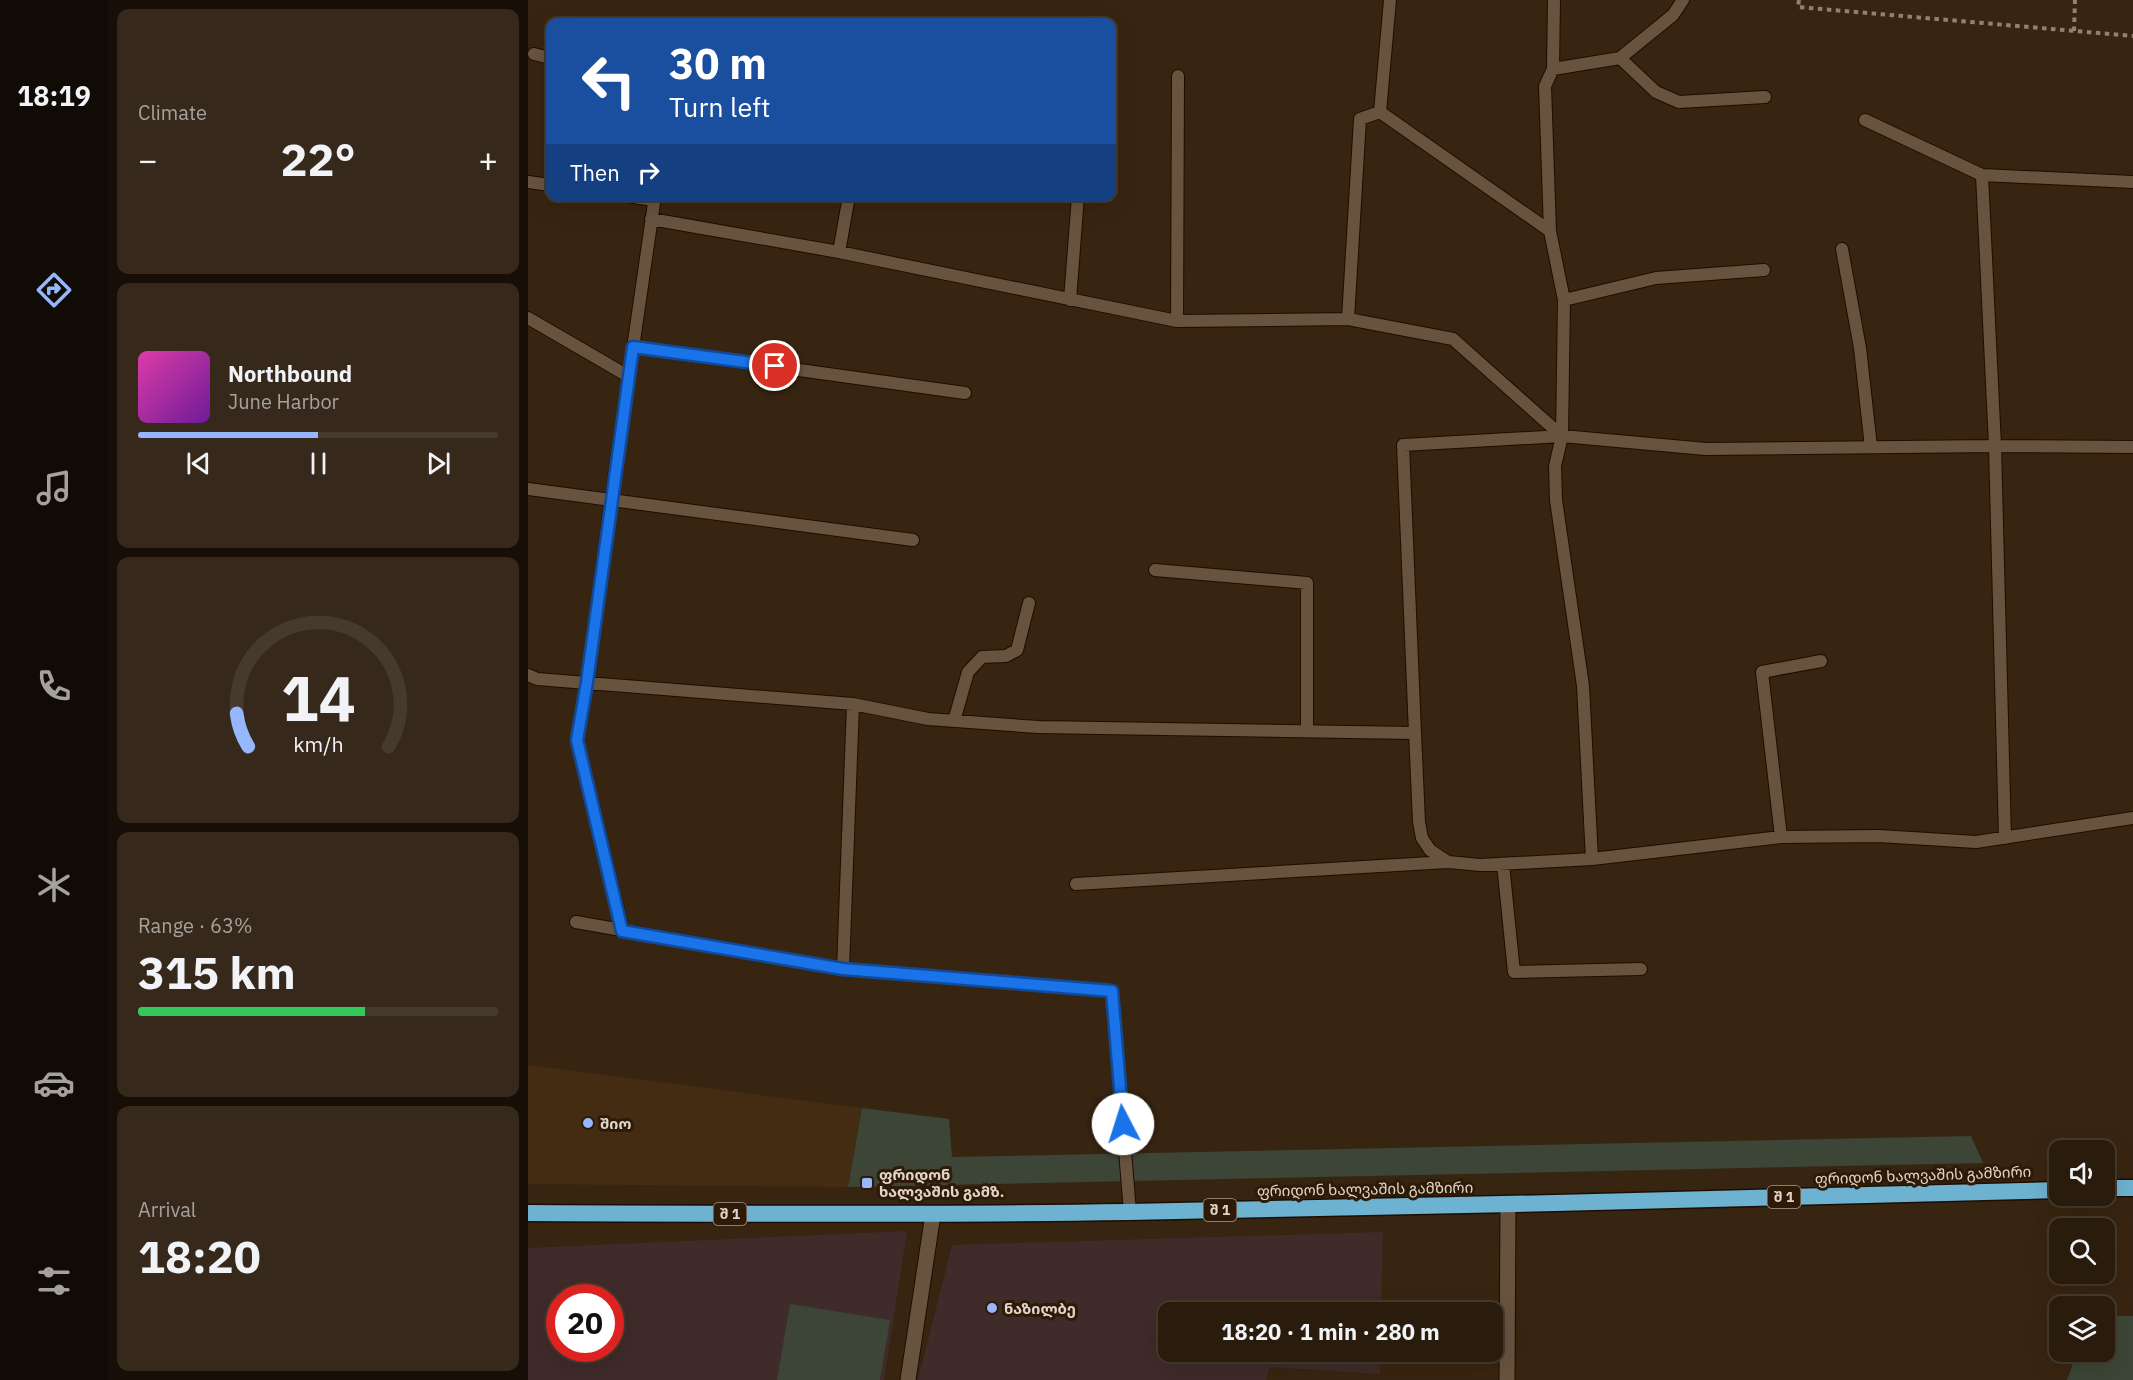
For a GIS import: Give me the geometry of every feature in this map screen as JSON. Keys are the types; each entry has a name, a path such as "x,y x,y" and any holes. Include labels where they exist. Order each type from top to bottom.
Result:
{"highway":[{"path":"2115,1188 2133,1188"},
{"name":"ფრიდონ ხალვაშის გამზირი","path":"528,1213 1130,1212 2049,1190"}],"street":[{"path":"1507,1380 1508,1204"},
{"path":"908,1380 933,1214"}],"lane":[{"path":"1380,112 1390,0"},
{"path":"1554,0 1553,69 1545,86 1550,231 1564,300 1562,436 1555,466 1556,500 1583,686 1592,859"},
{"path":"1553,69 1620,58 1673,15 1683,0"},
{"path":"534,54 546,57"},
{"path":"1620,58 1656,92 1678,102 1765,97"},
{"path":"1178,76 1178,321"},
{"path":"1380,112 1550,231"},
{"path":"1348,320 1360,119 1380,112"},
{"path":"1865,120 1982,175 2133,182"},
{"path":"1982,175 1995,446 2004,838"},
{"path":"528,182 546,184"},
{"path":"622,931 577,740 654,201"},
{"path":"839,252 848,201"},
{"path":"1070,300 1078,201"},
{"path":"651,219 839,252 1178,321 1348,320 1453,339 1562,436"},
{"path":"1842,249 1860,348 1871,447"},
{"path":"1564,300 1656,278 1764,270"},
{"path":"528,318 628,376"},
{"path":"633,347 965,393"},
{"path":"1448,862 1430,850 1422,838 1419,822 1403,445 1562,436 1706,449 2133,447"},
{"path":"528,489 913,540"},
{"path":"1155,570 1307,583 1307,731"},
{"path":"954,721 968,672 982,657 1006,656 1017,650 1029,603"},
{"path":"1781,837 1761,672 1821,661"},
{"path":"528,675 537,679 853,704 928,719 1038,727 1415,733"},
{"path":"843,969 853,704"},
{"path":"1076,884 1448,862 1480,865 1592,859 1781,837 1879,836 1976,842 2133,818"},
{"path":"1503,864 1514,972 1641,969"},
{"path":"576,922 843,969 1112,991 1130,1212"}],"path":[{"path":"1799,0 1798,7 2133,36"},
{"path":"2074,31 2075,0"}],"shaded area":[{"path":"528,1065 862,1108 848,1187 528,1184"},
{"path":"907,1231 884,1380 528,1380 528,1248"},
{"path":"1383,1232 1381,1302 1158,1302 1158,1362 1381,1362 1380,1374 1269,1367 1266,1380 918,1380 952,1245"}],"green space":[{"path":"862,1108 949,1119 952,1157 1971,1136 1983,1163 848,1187"},
{"path":"790,1304 890,1320 880,1380 777,1380"},
{"path":"2115,1316 2133,1316 2133,1380 2067,1380 2073,1362 2115,1362"}],"place":[{"name":"შიო","path":"588,1123"},
{"name":"ფრიდონ ხალვაშის გამზ.","path":"867,1183"},
{"name":"ნაზილბე","path":"992,1308"}],"route":[{"path":"775,366 633,347 577,740 622,931 843,969 1112,991 1123,1124"}]}
